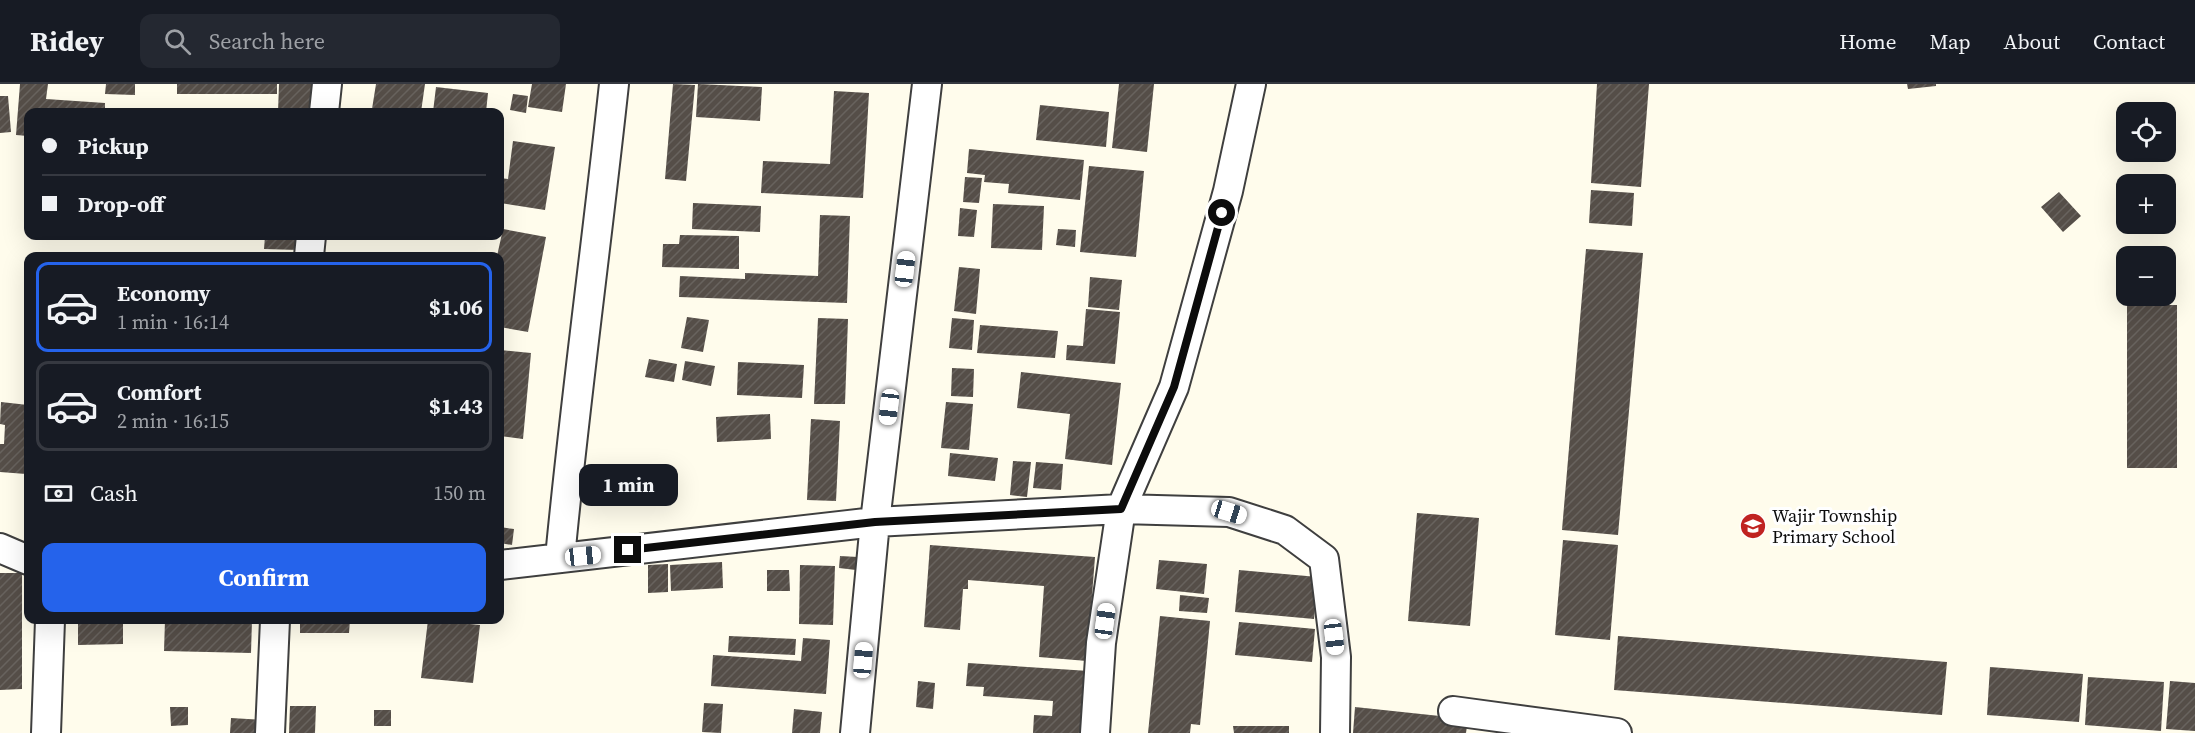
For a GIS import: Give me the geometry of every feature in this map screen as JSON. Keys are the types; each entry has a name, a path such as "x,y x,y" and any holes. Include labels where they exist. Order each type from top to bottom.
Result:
{"street":[{"path":"324,108 327,84"},
{"path":"560,558 572,433 614,84"},
{"path":"855,733 875,522 927,84"},
{"path":"1095,733 1101,643 1121,509 1174,387 1228,191 1251,84"},
{"path":"504,565 875,522 1121,509 1229,512 1285,530 1324,559 1336,657 1335,733"},
{"path":"0,548 24,558"},
{"path":"46,733 50,624"},
{"path":"270,733 274,624"},
{"path":"1453,711 1617,733"}],"building":[{"path":"20,84 48,84 46,99 105,103 105,108 24,108 24,136 16,135"},
{"path":"106,84 135,84 135,95 105,94"},
{"path":"177,84 277,84 277,94 177,94"},
{"path":"279,84 314,84 313,108 278,108"},
{"path":"376,84 425,84 422,108 372,108"},
{"path":"532,84 566,84 562,112 528,107"},
{"path":"673,84 695,85 686,181 665,179"},
{"path":"698,84 762,87 760,121 696,117"},
{"path":"1119,84 1154,84 1147,152 1112,148"},
{"path":"1597,84 1649,84 1641,187 1591,183"},
{"path":"1907,84 1936,84 1936,86 1908,89"},
{"path":"436,87 488,93 486,108 433,108"},
{"path":"834,91 869,93 863,198 761,193 763,161 830,164"},
{"path":"513,94 528,96 526,113 510,110"},
{"path":"0,96 8,96 11,132 0,133"},
{"path":"1040,105 1109,112 1106,147 1036,140"},
{"path":"513,141 555,147 545,210 504,204 504,178 508,179"},
{"path":"969,149 1084,160 1080,200 1008,193 1009,184 984,182 985,175 967,173"},
{"path":"1089,166 1144,171 1136,257 1080,252"},
{"path":"965,177 982,178 979,203 963,202"},
{"path":"1591,190 1634,193 1632,226 1589,223"},
{"path":"2059,192 2081,216 2063,232 2041,207"},
{"path":"693,203 761,206 760,232 692,229"},
{"path":"993,204 1044,206 1042,250 991,248"},
{"path":"960,208 977,210 974,237 958,236"},
{"path":"820,215 850,216 847,303 679,297 680,276 745,279 745,273 818,276"},
{"path":"504,229 546,237 528,332 504,328 504,252 498,252 501,240 504,240"},
{"path":"1058,229 1076,230 1075,247 1056,245"},
{"path":"680,235 739,236 739,269 662,267 663,244 679,244"},
{"path":"265,240 298,240 298,250 264,249"},
{"path":"1586,249 1643,253 1618,535 1562,530"},
{"path":"959,267 980,269 976,314 954,311"},
{"path":"1090,277 1122,280 1119,310 1088,307"},
{"path":"2177,305 2177,468 2127,468 2127,306"},
{"path":"1086,309 1120,312 1115,364 1066,360 1067,345 1083,346"},
{"path":"687,317 709,320 703,352 681,348"},
{"path":"818,318 848,319 845,404 814,404"},
{"path":"952,318 974,320 972,350 949,348"},
{"path":"980,325 1058,331 1055,358 977,353"},
{"path":"504,350 531,353 523,439 504,437"},
{"path":"649,359 677,364 674,382 645,377"},
{"path":"685,361 715,366 711,386 682,380"},
{"path":"738,362 804,365 802,398 737,395"},
{"path":"952,368 974,369 973,397 951,396"},
{"path":"1021,372 1121,383 1112,465 1065,459 1070,414 1017,408"},
{"path":"1,402 24,405 24,474 0,472 0,444 4,444 5,425 0,424"},
{"path":"946,402 973,404 969,450 941,448"},
{"path":"770,414 771,439 717,442 716,417"},
{"path":"811,419 840,421 836,501 807,500"},
{"path":"950,453 998,458 995,481 948,476"},
{"path":"1013,461 1031,462 1027,497 1010,495"},
{"path":"1036,462 1063,464 1061,490 1033,488"},
{"path":"1417,513 1479,518 1470,626 1408,621"},
{"path":"504,528 514,529 512,545 504,544"},
{"path":"1563,540 1618,545 1610,640 1555,635"},
{"path":"930,545 1095,557 1087,661 1039,657 1044,586 968,580 968,589 963,589 960,630 924,627"},
{"path":"840,556 858,557 856,570 839,568"},
{"path":"1159,560 1207,564 1204,594 1156,589"},
{"path":"722,562 723,588 671,591 670,565"},
{"path":"668,564 668,592 648,593 648,565"},
{"path":"800,565 835,566 833,625 799,624"},
{"path":"767,570 789,570 790,591 767,591"},
{"path":"1239,570 1318,577 1314,619 1235,612"},
{"path":"0,573 22,573 22,689 0,690"},
{"path":"1180,595 1209,598 1207,613 1179,611"},
{"path":"1160,616 1210,621 1200,725 1191,724 1190,733 1148,733"},
{"path":"1239,622 1315,629 1312,662 1235,655"},
{"path":"78,624 123,624 123,644 78,645"},
{"path":"165,624 252,624 251,653 164,651"},
{"path":"300,624 350,624 349,633 300,633"},
{"path":"428,624 480,625 473,683 421,678"},
{"path":"729,636 796,639 795,655 728,652"},
{"path":"1618,636 1947,662 1942,715 1614,690"},
{"path":"803,638 830,640 826,694 711,686 713,655 801,661"},
{"path":"968,663 1089,671 1085,733 1033,733 1034,715 1052,716 1053,701 983,696 984,687 966,686"},
{"path":"1990,667 2083,674 2079,722 1987,715"},
{"path":"2088,677 2164,682 2161,731 2085,725"},
{"path":"918,681 935,683 933,709 916,707"},
{"path":"2170,681 2195,683 2195,731 2166,729"},
{"path":"704,703 723,704 721,733 702,732"},
{"path":"290,706 316,706 315,733 289,733"},
{"path":"170,707 188,707 188,725 171,726"},
{"path":"1355,707 1468,719 1466,733 1353,733"},
{"path":"794,709 822,712 820,733 792,733"},
{"path":"374,710 391,710 391,726 374,726"},
{"path":"231,718 264,720 263,733 230,733"},
{"path":"1233,726 1289,726 1289,733 1234,733"}],"place":[{"name":"Wajir Township Primary School","path":"1753,526"}],"route":[{"path":"628,550 875,522 1121,509 1174,387 1222,213"}]}
